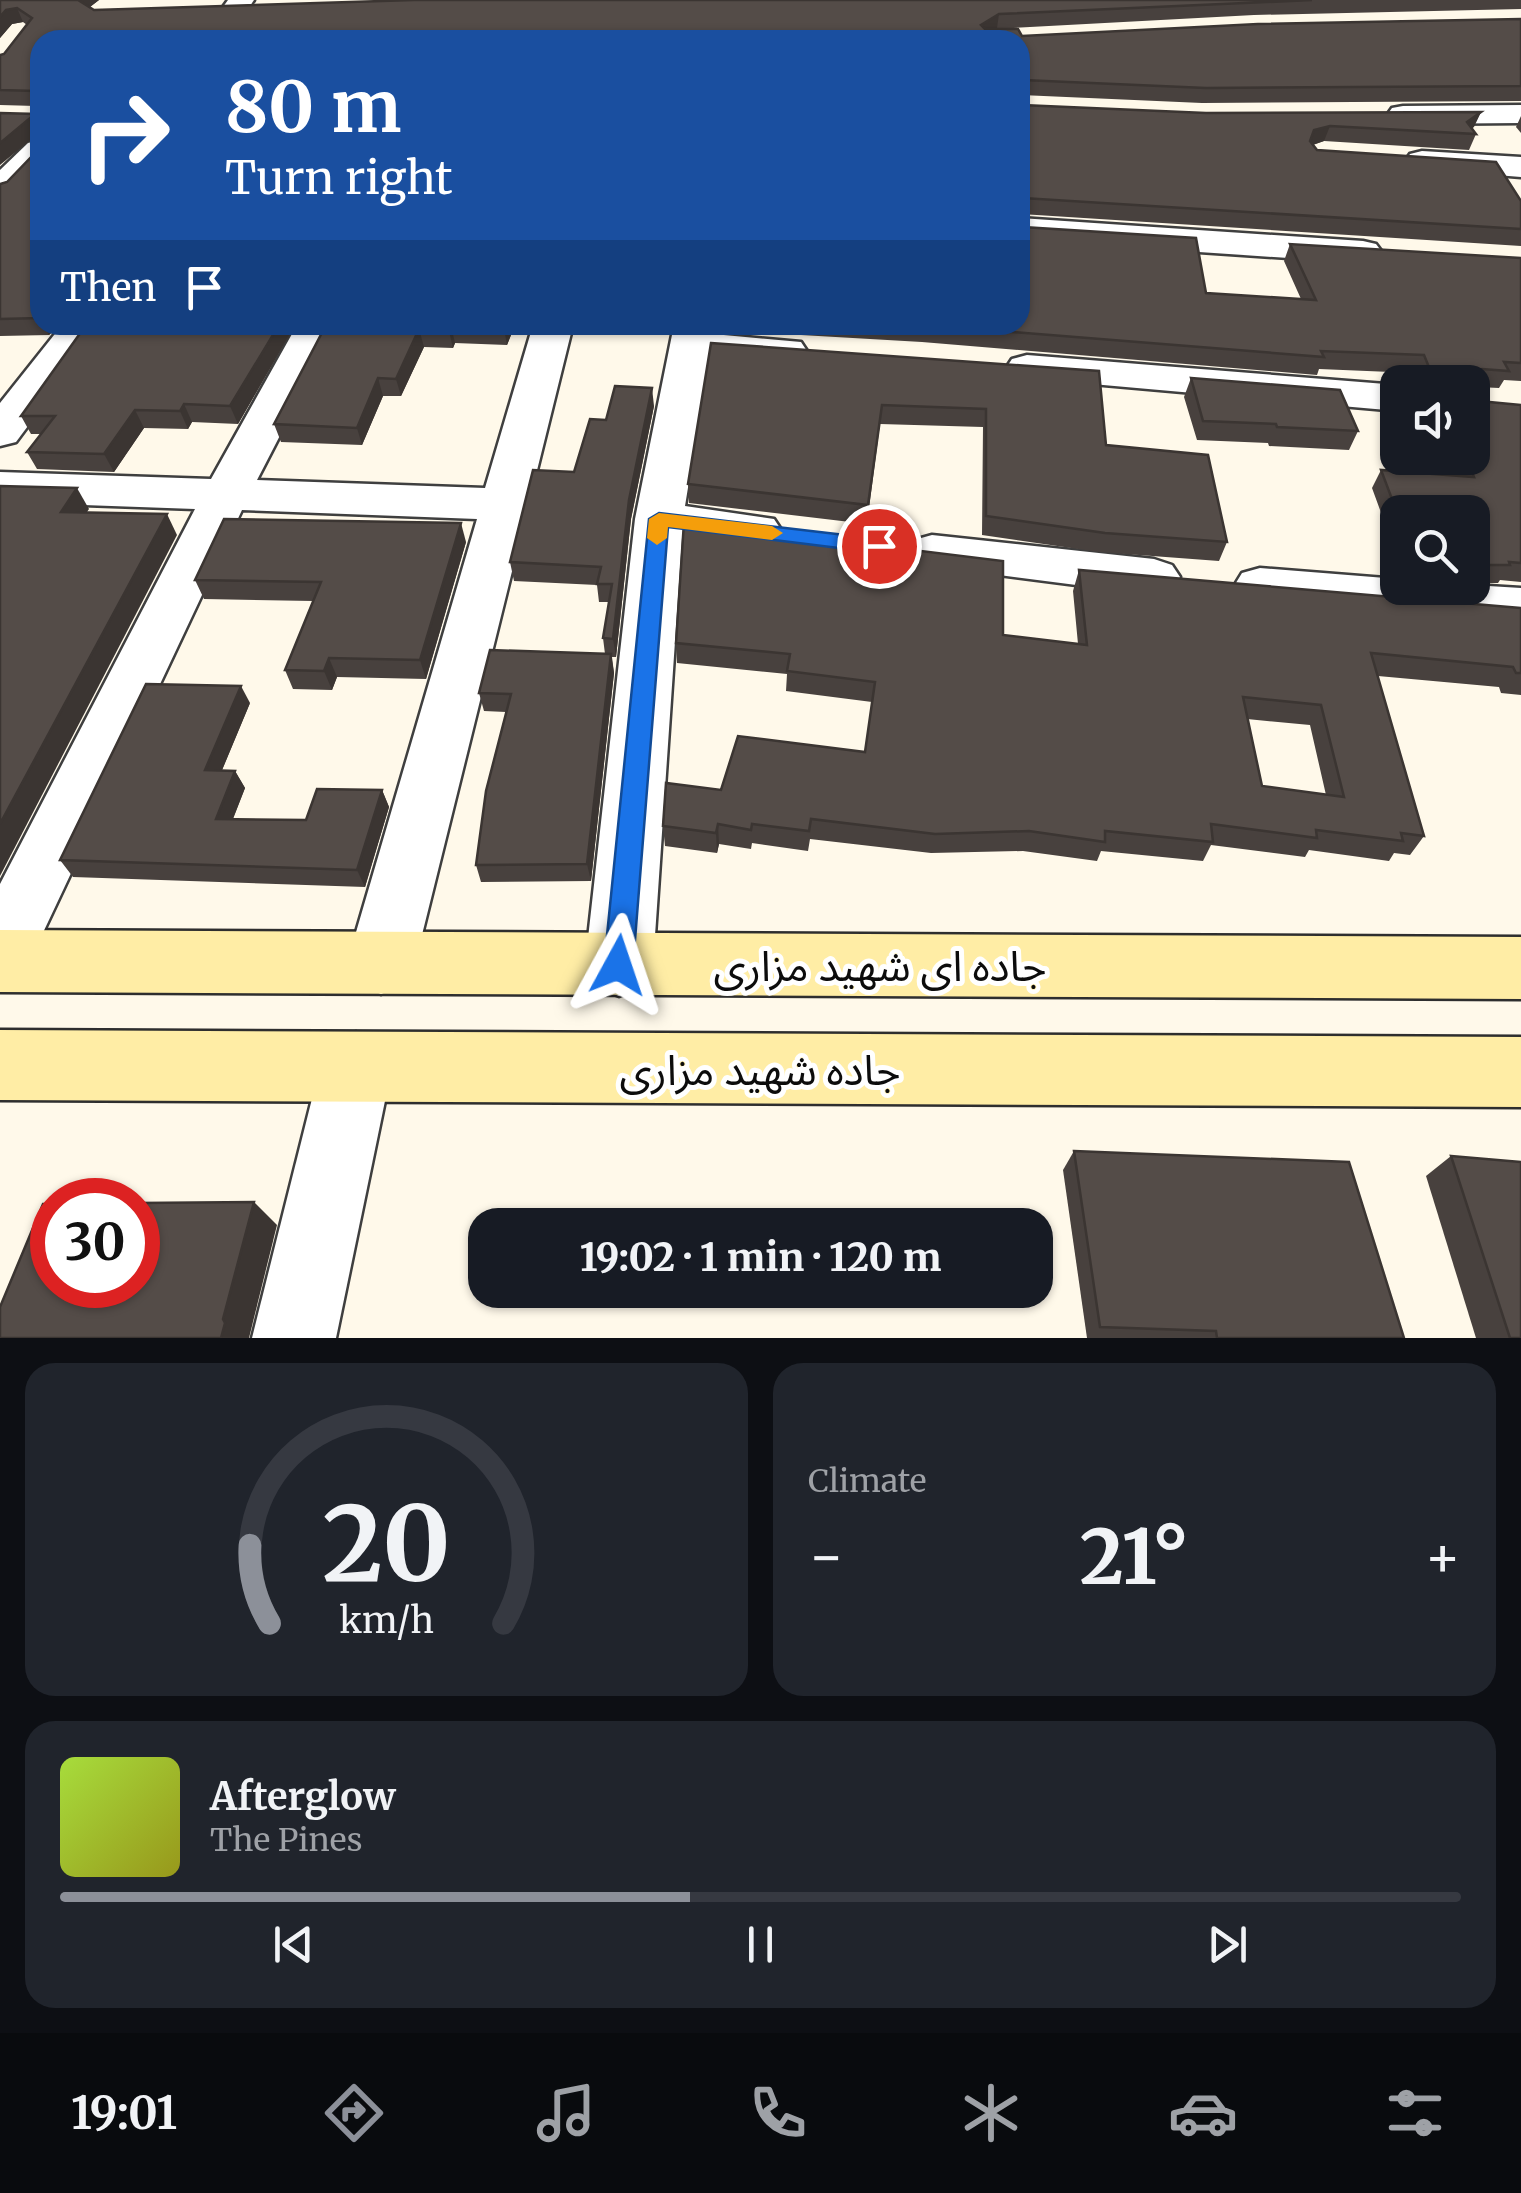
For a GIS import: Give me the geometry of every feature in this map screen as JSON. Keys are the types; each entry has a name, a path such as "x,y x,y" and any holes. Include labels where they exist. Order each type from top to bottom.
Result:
{"main road":[{"name":"جاده ای شهید مزاری","path":"0,960 1521,968"},
{"name":"جاده شهید مزاری","path":"0,1065 1521,1072"}],"street":[{"path":"220,30 238,4"},
{"path":"197,9 238,4 275,7"},
{"path":"1382,115 1521,114"},
{"path":"1383,158 1521,166"},
{"path":"0,189 30,160"},
{"path":"1030,231 1404,254"},
{"path":"0,432 75,335"},
{"path":"0,951 227,494 312,335"},
{"path":"381,963 551,335"},
{"path":"618,965 659,519 692,335 825,353"},
{"path":"995,365 1380,397"},
{"path":"0,487 506,504"},
{"path":"659,519 812,538"},
{"path":"888,547 1204,581 1521,607"},
{"path":"294,1338 356,1067"}],"building":[{"path":"0,0 78,0 94,10 414,0 1312,0 999,14 981,25 985,29 1019,30 30,30 30,91 0,90 0,55 32,18 17,8 6,10 0,17"},
{"path":"1521,19 1521,86 1206,88 1030,80 1030,36 1258,24"},
{"path":"1030,105 1206,113 1481,112 1467,122 1476,134 1330,126 1314,130 1310,141 1317,150 1496,162 1521,201 1521,229 1030,198"},
{"path":"0,113 30,114 30,118 0,143"},
{"path":"30,158 30,318 0,319 0,184 7,182"},
{"path":"1030,227 1196,238 1206,293 1316,300 1290,244 1521,258 1521,363 1504,362 1509,371 1490,370 1490,365 1428,365 1424,355 1321,351 1324,357 1030,333"},
{"path":"79,335 273,335 230,406 184,404 180,411 135,410 104,454 27,452 55,416 21,416"},
{"path":"321,335 416,335 396,379 378,378 357,428 274,424"},
{"path":"711,343 1099,371 1106,445 1208,455 1227,542 1105,533 986,516 986,409 882,405 868,505 688,484"},
{"path":"1191,378 1340,390 1358,431 1203,421"},
{"path":"615,386 652,388 629,500 613,639 603,638 612,584 597,584 601,567 510,562 533,470 574,472 590,419 606,420"},
{"path":"1490,402 1521,405 1521,563 1490,565 1490,495 1390,495 1383,475 1490,475"},
{"path":"0,486 77,488 61,512 167,514 0,824"},
{"path":"224,519 461,523 420,660 329,658 324,671 285,670 321,582 195,580"},
{"path":"684,522 1003,561 1003,635 1087,645 1079,570 1380,596 1380,605 1521,608 1521,673 1513,667 1371,653 1424,836 1401,833 1403,841 1316,830 1317,838 1211,824 1213,842 1105,831 1105,842 1029,831 935,834 811,819 809,831 752,824 751,830 718,824 716,833 663,826 666,783 721,790 738,736 865,752 875,682 787,671 790,654 676,643","holes":["1243,697 1321,705 1344,797 1262,786"]},
{"path":"490,650 611,654 587,864 476,865 486,791 511,694 479,693"},
{"path":"146,684 241,686 205,770 235,771 216,819 306,820 317,789 382,790 357,870 60,860"},
{"path":"1074,1151 1349,1162 1404,1338 1217,1338 1216,1331 1100,1327"},
{"path":"1451,1156 1521,1162 1521,1338 1510,1338"},
{"path":"254,1202 221,1338 0,1338 0,1307 30,1235 30,1308 160,1308 160,1203"}],"slow traffic":[{"path":"657,538 659,519 772,533"}],"route":[{"path":"618,965 659,519 879,546"}]}
